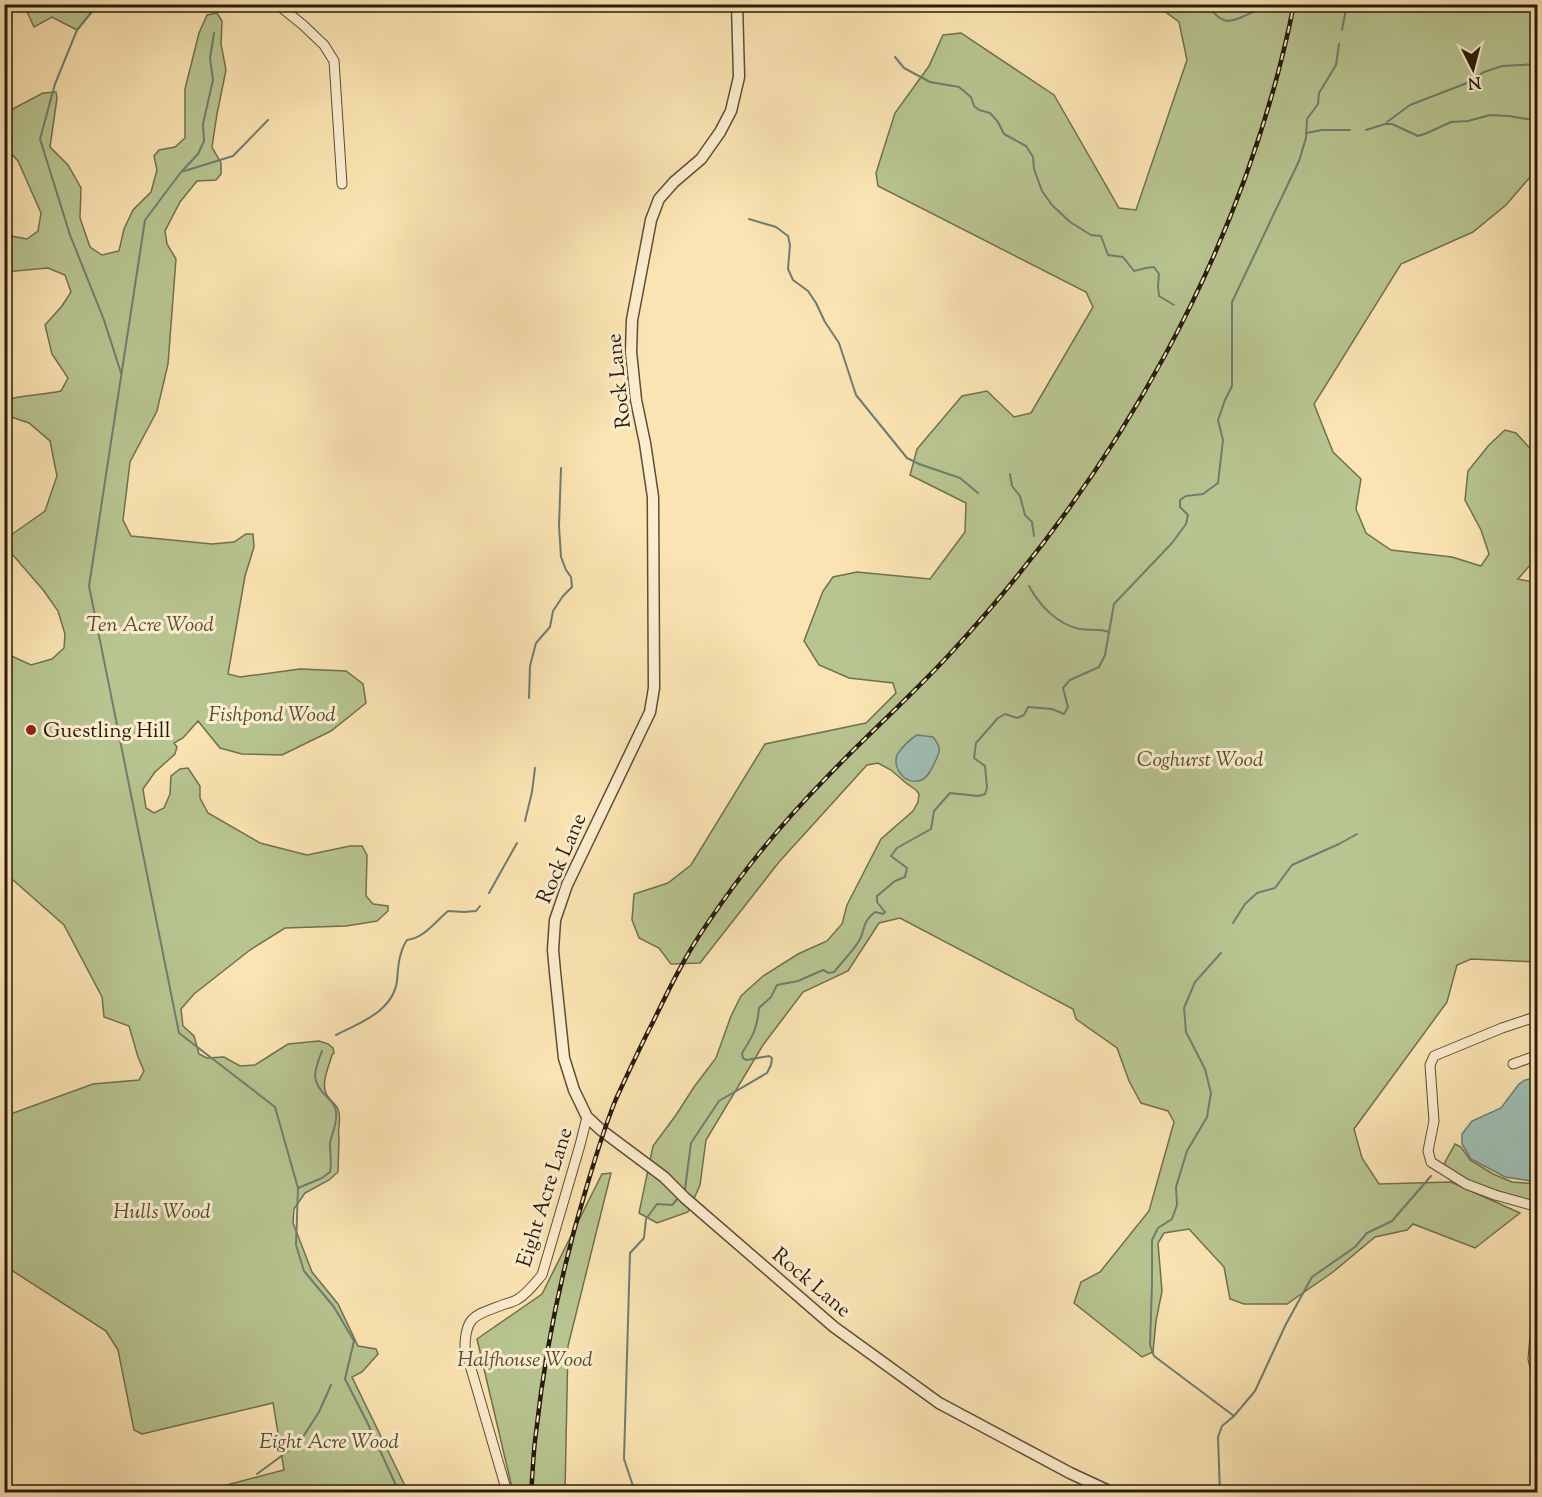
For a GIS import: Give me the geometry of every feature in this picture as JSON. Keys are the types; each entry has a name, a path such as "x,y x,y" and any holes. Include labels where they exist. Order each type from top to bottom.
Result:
{"street":[{"path":"277,4 324,45 334,62 342,184"},
{"name":"Rock Lane","path":"737,4 739,77 731,111 720,132 701,159 674,182 659,199 651,220 632,320 631,352 636,400 645,443 652,497 654,688 650,712 567,885 555,920 553,950 564,1058 574,1090 587,1117 664,1177 680,1194 834,1327 939,1403 1070,1473 1111,1492"},
{"path":"1538,1016 1434,1056 1430,1065 1434,1121 1428,1151 1431,1162 1466,1184 1538,1207"},
{"path":"1514,1064 1538,1055"},
{"name":"Eight Acre Lane","path":"507,1492 465,1348 465,1335 468,1324 477,1315 518,1299 542,1275 587,1117"},
{"path":"1538,1299 1533,1359 1538,1381"}],"green space":[{"path":"24,5 98,5 77,30 52,17 34,27"},
{"name":"Coghurst Wood","path":"1156,5 1537,5 1537,169 1506,205 1473,232 1401,264 1314,404 1333,452 1361,479 1356,509 1366,533 1391,550 1452,557 1481,566 1489,554 1481,530 1465,500 1468,471 1489,445 1505,430 1516,433 1537,456 1537,557 1518,579 1537,583 1537,962 1471,959 1457,965 1447,1002 1354,1129 1362,1158 1379,1184 1451,1182 1520,1213 1475,1248 1413,1224 1407,1230 1375,1237 1333,1272 1287,1304 1244,1304 1230,1299 1224,1267 1189,1229 1164,1233 1158,1243 1162,1291 1153,1352 1142,1357 1074,1303 1081,1282 1100,1272 1149,1211 1174,1122 1168,1111 1141,1103 1129,1081 1117,1048 1076,1019 1073,1009 900,918 879,923 848,971 803,992 763,1045 706,1140 700,1185 688,1212 657,1223 639,1213 653,1146 716,1058 741,996 763,976 798,954 827,941 842,924 847,905 881,839 913,811 918,802 919,794 916,790 891,770 878,763 867,765 779,862 700,963 671,964 659,948 639,938 632,920 634,894 668,883 691,865 765,744 866,723 896,693 893,683 849,678 819,665 804,641 823,591 833,577 857,572 930,579 965,532 966,503 910,475 917,449 962,396 987,391 1014,417 1031,413 1093,307 1086,292 878,186 876,173 895,113 929,66 943,35 961,33 1054,95 1119,208 1136,210 1187,60 1179,22"},
{"path":"217,13 222,21 221,44 226,70 212,147 221,163 221,174 216,180 197,181 180,202 165,231 167,244 176,259 168,364 157,411 130,462 123,520 131,536 212,544 234,542 246,534 253,534 254,547 245,576 228,674 240,677 300,669 346,671 363,684 366,703 331,731 282,755 242,754 220,748 198,721 183,738 174,743 177,747 175,754 155,772 143,789 146,808 154,813 164,808 170,794 171,776 180,769 188,768 200,786 200,798 208,813 260,843 307,855 350,846 362,846 367,855 366,896 373,904 388,906 388,911 377,921 346,926 285,928 250,950 194,994 181,1009 183,1026 194,1036 199,1054 207,1058 224,1057 240,1066 255,1065 288,1044 319,1041 333,1048 334,1053 324,1084 327,1095 339,1112 338,1172 329,1180 305,1193 294,1209 293,1223 312,1272 338,1304 358,1346 376,1349 378,1354 362,1372 352,1377 408,1492 215,1492 215,1488 284,1470 273,1403 142,1434 134,1430 118,1350 106,1331 5,1266 5,1116 93,1084 139,1080 144,1071 129,1026 104,1017 102,997 64,925 5,873 5,653 31,665 52,659 64,648 65,634 58,611 12,554 11,535 45,511 57,476 50,441 29,423 5,415 5,400 61,391 68,378 52,354 45,325 71,292 65,275 48,268 5,272 5,235 27,239 38,231 41,213 18,161 5,147 5,113 43,93 56,92 50,147 68,165 81,188 80,218 90,247 102,255 119,251 124,229 133,210 151,192 157,170 154,156 159,150 175,147 185,138 185,89 199,33 207,15"},
{"path":"1455,1144 1461,1147 1470,1160 1493,1174 1512,1182 1537,1184 1537,1202 1486,1193 1443,1166"},
{"name":"Halfhouse Wood","path":"611,1173 568,1346 565,1492 513,1492 477,1339 542,1294 602,1174"}],"shaded area":[{"path":"917,735 933,737 938,743 939,751 928,775 923,779 910,781 898,771 896,760 901,749"},
{"path":"1537,1078 1537,1182 1505,1177 1471,1159 1462,1144 1462,1134 1472,1121 1501,1108 1519,1084 1525,1080"}],"waterway":[{"path":"98,4 77,30 55,84 40,139 70,235 104,320 121,373"},
{"path":"1206,4 1222,20 1227,21 1253,12"},
{"path":"1342,30 1347,4"},
{"path":"182,171 198,154 204,141 203,124 213,80 210,58 214,33"},
{"path":"682,1192 685,1189 691,1143 719,1101 767,1073 771,1065 772,1058 769,1056 746,1060 743,1058 742,1053 756,1027 759,1008 771,997 777,985 798,981 823,970 829,973 834,972 859,941 871,916 875,912 883,914 885,912 877,902 877,896 895,881 905,877 907,868 891,856 897,848 931,829 934,811 950,793 978,796 985,794 987,788 985,766 974,758 976,743 998,718 1005,714 1017,718 1024,715 1028,707 1052,709 1064,714 1068,707 1063,688 1070,680 1099,667 1105,655 1114,604 1172,543 1186,524 1188,515 1180,507 1180,500 1186,496 1203,494 1218,483 1223,440 1218,420 1232,386 1232,302 1299,161 1306,138 1307,119 1318,104 1319,93 1336,65 1339,44"},
{"path":"895,57 904,68 930,82 959,87 971,97 974,106 990,113 1004,134 1026,146 1033,157 1034,169 1042,191 1052,205 1070,222 1091,235 1101,236 1108,255 1123,257 1134,271 1154,267 1159,274 1159,296 1174,305"},
{"path":"1387,122 1410,105 1467,83 1484,72 1502,66 1538,64"},
{"path":"1366,130 1392,124 1418,136 1451,122 1468,121 1490,115 1538,121"},
{"path":"268,120 233,156 181,172 145,220 89,586 179,1033 275,1107 298,1188 296,1245 304,1271 334,1307 354,1341 345,1379 399,1492"},
{"path":"1306,133 1322,130 1350,130"},
{"path":"749,219 776,227 788,236 790,245 788,269 793,280 808,291 839,343 856,395 907,458 960,478 978,493"},
{"path":"529,698 530,666 536,643 550,627 553,611 572,587 571,577 561,557 559,526 561,468"},
{"path":"1010,474 1012,486 1020,496 1025,515 1032,522 1034,536"},
{"path":"1029,586 1038,600 1057,619 1072,627 1109,632"},
{"path":"525,821 535,768"},
{"path":"1233,923 1245,904 1257,893 1275,888 1292,865 1357,834"},
{"path":"489,893 517,843"},
{"path":"336,1035 365,1021 389,1000 394,991 398,965 407,940 424,933 448,911 476,911 480,906"},
{"path":"1221,953 1195,982 1184,1008 1186,1032 1205,1069 1211,1093 1207,1117 1187,1151 1176,1187 1177,1205 1172,1219 1158,1228 1152,1240 1150,1345 1154,1356 1234,1416"},
{"path":"298,1188 330,1172 330,1144 336,1110 316,1081 317,1064 322,1051"},
{"path":"1220,1492 1218,1437 1222,1426 1234,1416 1255,1391 1286,1324 1312,1277 1355,1247 1367,1233 1392,1221 1431,1176"},
{"path":"635,1492 624,1459 630,1253 644,1238 646,1219 657,1204 672,1205 679,1197"},
{"path":"257,1474 299,1443 319,1412 331,1385"}],"railway":[{"path":"531,1492 535,1440 549,1340 577,1219 616,1099 672,984 707,924 763,848 826,778 948,656 1009,586 1066,512 1118,435 1166,354 1207,270 1243,184 1272,95 1294,4"}],"place":[{"name":"Guestling Hill","path":"31,730"}],"park label":[{"name":"Ten Acre Wood","path":"150,624"},
{"name":"Fishpond Wood","path":"272,714"},
{"name":"Hulls Wood","path":"162,1211"},
{"name":"Eight Acre Wood","path":"329,1441"}]}
